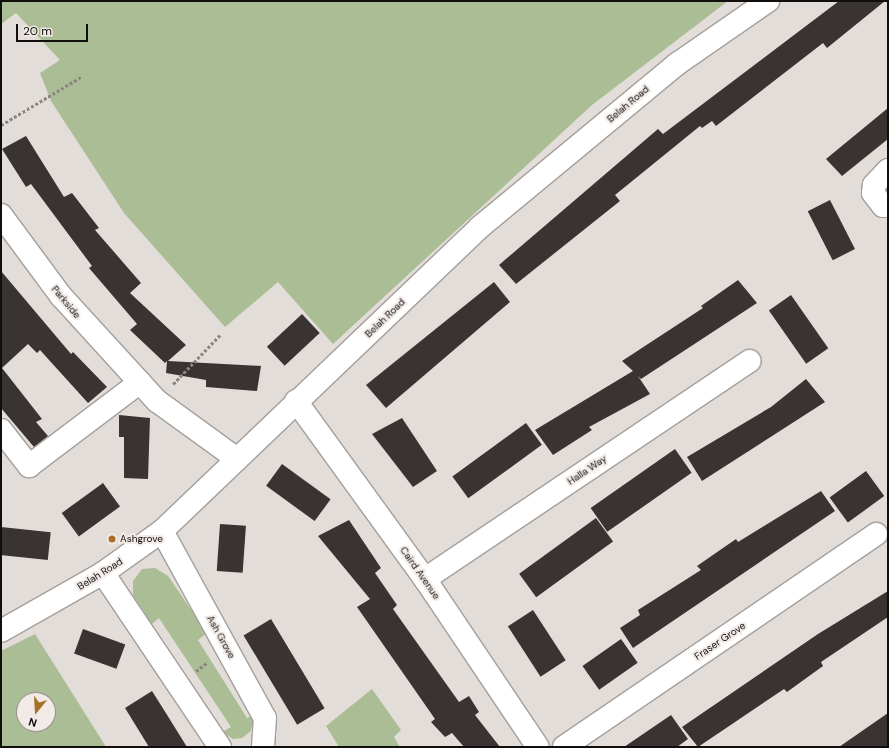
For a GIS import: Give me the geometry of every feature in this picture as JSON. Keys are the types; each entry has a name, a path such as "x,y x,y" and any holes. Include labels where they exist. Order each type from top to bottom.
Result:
{"street":[{"name":"Belah Road","path":"1,631 103,573 162,531 296,401 480,227 677,64 768,1"},
{"path":"888,170 874,185 873,193 883,206 888,206"},
{"name":"Parkside","path":"1,215 60,296 157,401 237,459"},
{"name":"Halla Way","path":"425,579 749,361"},
{"path":"1,430 29,466 140,382"},
{"name":"Caird Avenue","path":"296,401 425,579 538,747"},
{"name":"Ash Grove","path":"162,531 265,718 263,747"},
{"name":"Fraser Grove","path":"564,747 876,534"},
{"path":"103,573 220,747"}],"path":[{"path":"1,125 81,77"},
{"path":"157,401 221,334"},
{"path":"178,685 227,647"}],"green space":[{"path":"1,1 728,1 592,105 333,344 278,282 225,327 124,213 51,101 40,73 60,60 16,13 1,24"},
{"path":"155,568 168,576 207,633 198,640 247,718 254,715 251,731 242,738 233,739 222,732 231,727 159,618 152,624 133,595 133,581 142,569"},
{"path":"35,634 106,747 1,747 1,651"},
{"path":"372,689 401,730 394,737 400,747 339,747 326,726"}],"building":[{"path":"839,1 885,1 827,48 823,43 716,126 712,121 702,128 700,126 615,195 620,201 516,284 499,265 658,129 663,134"},
{"path":"888,108 888,139 842,176 826,159"},
{"path":"26,136 64,197 72,193 99,228 95,230 141,283 130,293 186,345 168,361 261,366 257,391 206,387 206,380 166,373 167,361 165,363 130,330 137,324 89,268 92,266 31,184 26,187 2,149"},
{"path":"830,200 855,249 833,260 808,211"},
{"path":"1,271 71,354 73,352 107,387 88,403 40,350 37,353 28,344 2,368 42,419 36,422 48,436 34,447 1,408"},
{"path":"738,280 757,303 641,379 638,376 650,394 589,427 592,430 553,455 535,430 633,371 622,361 703,308 701,306"},
{"path":"494,282 510,302 386,408 366,385"},
{"path":"791,295 828,348 806,364 769,310"},
{"path":"302,314 320,333 285,366 267,347"},
{"path":"806,379 825,402 702,481 687,457 771,407"},
{"path":"119,415 150,418 148,479 124,478 124,437 119,437"},
{"path":"402,418 437,471 413,487 372,434"},
{"path":"526,423 542,445 468,498 452,476"},
{"path":"675,449 692,473 607,532 591,508"},
{"path":"282,464 331,499 315,521 266,486"},
{"path":"866,471 884,496 848,523 830,497"},
{"path":"103,483 120,506 79,536 62,513"},
{"path":"821,491 835,511 633,648 620,628 640,615 638,610 701,570 697,566 736,539 738,542"},
{"path":"596,518 613,541 536,597 519,574"},
{"path":"349,520 381,568 375,573 397,605 393,609 459,702 469,696 479,712 475,715 500,747 464,747 452,733 445,737 431,722 435,719 357,607 370,599 318,536"},
{"path":"220,524 246,526 243,573 217,571"},
{"path":"1,527 51,532 48,560 1,555"},
{"path":"888,591 888,617 821,662 823,666 787,692 784,689 698,747 682,727 818,634"},
{"path":"533,610 566,660 541,677 508,626"},
{"path":"271,619 325,708 297,725 244,635"},
{"path":"83,629 125,644 116,669 74,653"},
{"path":"621,639 638,663 599,690 582,666"},
{"path":"152,691 187,747 149,747 125,708"},
{"path":"888,713 888,747 839,747"},
{"path":"671,715 688,739 677,747 624,747"}],"place":[{"name":"Ashgrove","path":"112,539"}]}
